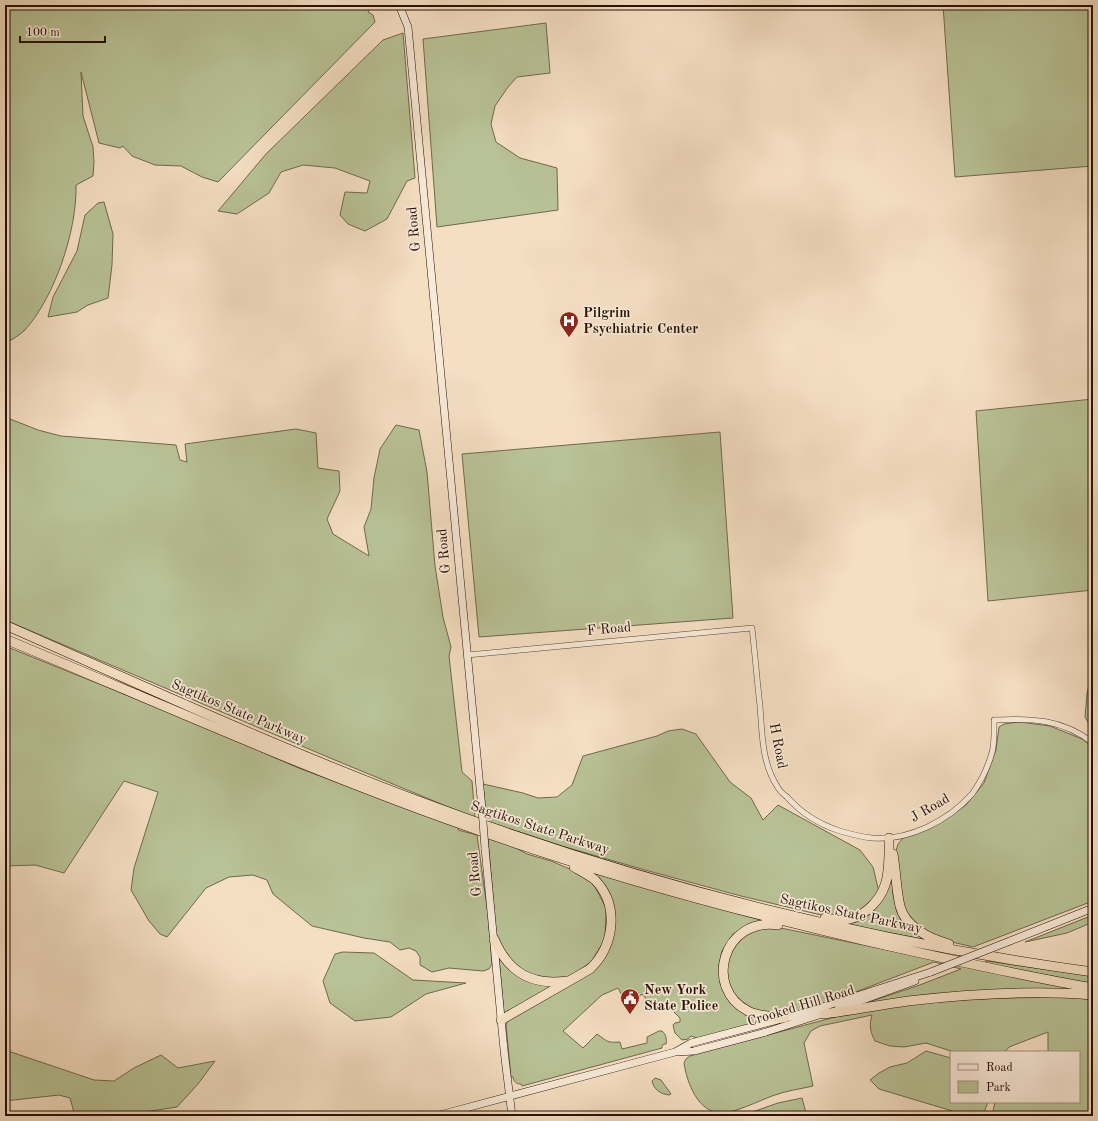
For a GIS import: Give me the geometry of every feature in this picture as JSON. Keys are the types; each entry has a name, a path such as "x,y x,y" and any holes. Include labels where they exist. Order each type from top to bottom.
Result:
{"highway":[{"name":"Sagtikos State Parkway","path":"5,625 315,760 432,806 587,859 753,906 883,936 986,956 1093,972"},
{"name":"Sagtikos State Parkway","path":"5,639 391,799 470,828 554,856 705,901 825,931 1005,972 1093,988"},
{"path":"753,906 830,919 850,919 859,915 875,902 881,894 885,884 888,873 889,838"},
{"path":"889,838 900,908 905,917 920,932 930,937 986,956"},
{"path":"501,1020 590,969 600,958 608,944 611,915 606,897 595,881 585,873 554,856"},
{"path":"784,1018 752,1013 742,1007 733,998 727,987 723,973 724,960 730,947 737,936 742,932 759,925 770,924 825,931"},
{"path":"494,939 502,956 511,966 533,980 546,982 571,981"},
{"path":"824,1014 907,1001 960,996 1023,993 1072,993 1093,995"}],"main road":[{"name":"G Road","path":"399,5 408,27 501,1020 512,1116"},
{"name":"Crooked Hill Road","path":"675,1052 691,1043 804,1013 931,972 1093,908"},
{"name":"Crooked Hill Road","path":"436,1116 675,1052 694,1051 766,1032 824,1014 901,986 931,972"}],"street":[{"name":"F Road","path":"467,655 752,628"},
{"name":"H Road","path":"752,628 763,743 771,774 777,787 796,807 820,824 858,836 889,838"},
{"name":"J Road","path":"889,838 905,836 934,823 948,815 972,794 979,783 992,755 994,742 994,720 1020,719 1046,721 1069,729 1093,743"}],"green space":[{"path":"5,5 374,5 368,12 373,15 375,22 218,182 202,177 181,166 155,165 132,156 123,146 120,148 99,143 81,72 83,116 93,147 93,176 76,185 73,222 68,242 55,281 46,299 36,316 25,330 5,344"},
{"path":"943,5 1093,5 1093,166 955,177"},
{"path":"546,23 550,73 517,77 495,106 491,124 496,142 520,158 557,168 558,210 437,227 423,39"},
{"path":"403,33 415,178 407,181 387,219 365,231 348,224 340,215 345,192 367,193 370,181 335,168 303,165 281,172 269,193 237,214 218,211 266,154 383,40"},
{"path":"104,202 113,234 112,265 108,298 88,305 77,312 48,317 53,297 77,251 85,215 98,203"},
{"path":"1093,399 1093,590 988,601 976,411"},
{"path":"5,417 38,430 61,436 176,445 180,460 187,462 185,444 296,429 316,433 318,468 339,471 340,491 327,519 333,534 369,556 364,527 371,509 374,478 380,449 396,425 419,430 427,472 435,566 443,617 451,647 449,656 462,772 472,781 475,818 5,620"},
{"path":"720,432 733,618 479,637 462,454"},
{"path":"5,646 193,722 296,767 459,828 458,830 477,835 488,915 492,964 489,969 483,971 449,968 432,972 420,965 420,957 416,951 409,948 400,950 390,942 364,938 312,926 273,894 267,880 253,875 229,877 206,888 167,937 160,934 149,921 131,890 134,868 158,792 124,781 64,873 35,865 5,866"},
{"path":"1093,670 1093,731 1085,717 1087,693"},
{"path":"1019,722 1050,726 1082,739 1093,747 1093,901 973,947 952,942 928,933 903,910 896,851 898,844 903,838 945,820 966,805 984,783 996,750 999,727 1004,724"},
{"path":"682,729 696,734 730,782 751,798 763,820 778,805 860,850 873,867 879,892 864,910 842,918 821,915 741,896 645,870 555,844 486,821 483,784 538,798 557,797 572,785 583,756 657,736 668,731"},
{"path":"488,838 510,845 527,854 551,861 577,872 593,883 606,908 605,939 591,962 569,977 544,979 526,973 510,962 500,947 496,933"},
{"path":"891,864 893,895 897,911 927,940 839,923 865,917"},
{"path":"593,873 766,921 748,925 733,934 722,951 719,965 720,983 729,1000 764,1019 763,1021 697,1038 691,1036 688,1039 682,1040 675,1033 673,1025 680,1022 680,1018 670,1008 654,1000 649,1002 642,994 629,1005 618,988 602,995 563,1031 583,1048 597,1034 609,1042 620,1042 622,1049 647,1043 647,1037 662,1031 665,1035 666,1044 662,1046 662,1048 522,1086 521,1084 518,1084 513,1077 511,1077 506,1025 508,1021 596,966 614,926"},
{"path":"1093,915 1093,922 1067,933 1025,942"},
{"path":"776,927 1071,988 1069,991 867,1005 869,1002 961,969 934,962 840,998 794,1012 778,1013 758,1011 741,1003 730,989 726,972 729,953 739,938 756,929"},
{"path":"343,952 374,953 413,980 466,983 426,994 391,1017 355,1021 330,1003 323,981 335,954"},
{"path":"499,958 553,985 504,1015"},
{"path":"987,961 1093,976 1093,984 983,963"},
{"path":"1005,998 1093,998 1093,1116 992,1116 995,1103 1080,1103 1080,1051 1048,1051 1048,1032 1009,1047 1006,1051 951,1051 926,1043 904,1047 890,1046 875,1041 870,1028 872,1015 820,1026 811,1031 804,1043 813,1086 787,1091 740,1109 722,1113 714,1112 706,1108 695,1096 688,1079 684,1063 690,1056 835,1017 935,1001"},
{"path":"5,1050 94,1080 114,1081 134,1068 161,1055 178,1068 215,1061 198,1084 177,1107 138,1113 138,1116 75,1116 70,1098 59,1095 5,1101"},
{"path":"926,1051 950,1058 950,1103 988,1103 983,1115 969,1116 879,1089 870,1080 890,1067 907,1063"},
{"path":"655,1078 661,1080 671,1094 663,1094 656,1089 652,1081"},
{"path":"802,1098 806,1113 797,1116 741,1116 778,1103"}],"place":[{"name":"Pilgrim Psychiatric Center","path":"569,338"},
{"name":"New York State Police","path":"630,1015"}]}
